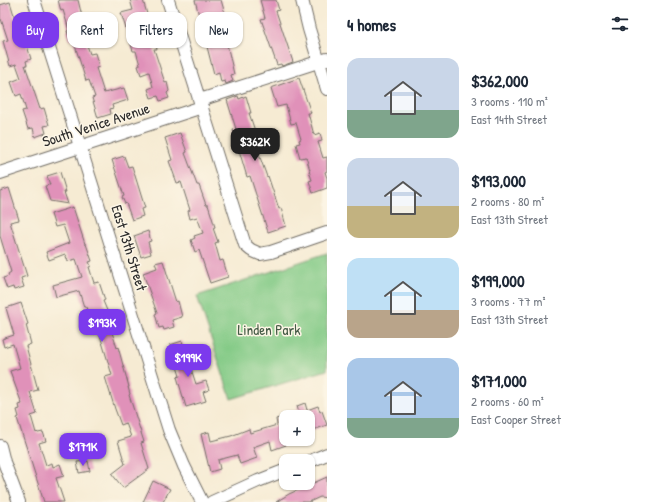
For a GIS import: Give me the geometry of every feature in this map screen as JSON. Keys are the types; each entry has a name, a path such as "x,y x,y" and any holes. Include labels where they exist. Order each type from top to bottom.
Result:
{"street":[{"name":"East 13th Street","path":"34,0 170,430 184,466 202,502"},
{"path":"168,0 245,245 251,250 260,254 271,252 327,233"},
{"path":"302,0 309,29 323,61 327,89"},
{"name":"South Venice Avenue","path":"0,173 323,61"},
{"path":"0,446 4,462 19,502"},
{"path":"315,459 327,454"},
{"path":"212,502 279,473"}],"green space":[{"name":"Linden Park","path":"327,253 327,370 231,399 197,296"}],"building":[{"path":"58,0 78,0 81,12 67,12 67,23 63,10 61,11"},
{"path":"130,0 143,0 146,12 126,12 126,29 121,13 133,10"},
{"path":"195,0 221,0 225,12 198,12"},
{"path":"260,0 276,0 279,10 276,11 293,62 282,66 281,64 277,65 261,19 265,18"},
{"path":"10,2 13,12 12,48 28,48 31,59 26,61 27,65 25,65 40,109 44,108 49,125 44,126 46,133 35,137 33,128 28,129 22,111 26,110 21,94 16,96 11,82 21,78 16,64 10,66 3,41 8,40 0,19 0,5"},
{"path":"76,48 88,48 90,54 95,53 99,67 96,68 104,93 124,88 128,100 112,105 113,108 110,109 111,114 98,118 92,98 95,97 89,80 86,81"},
{"path":"132,48 157,48 154,49 165,83 167,82 169,91 167,93 169,98 160,101 158,96 151,98 148,89 153,87 149,72 141,75 136,51 133,51"},
{"path":"207,48 228,48 234,74 231,75 233,81 226,84 225,81 221,82 219,72 214,74"},
{"path":"299,78 311,113 308,113 314,135 320,133 322,141 318,142 323,158 327,157 327,171 325,172 327,178 327,188 313,193 309,181 312,180 306,157 300,158 296,144 300,143 299,140 301,139 296,123 291,124 286,105 277,107 271,88"},
{"path":"238,96 239,99 246,96 251,113 249,113 256,134 269,131 272,142 256,146 279,209 281,208 286,226 268,232 250,176 247,177 233,130 236,129 227,100"},
{"path":"180,133 187,152 185,153 197,185 199,185 206,205 208,205 215,227 213,228 218,242 215,243 220,261 223,260 228,277 210,283 199,250 195,252 191,240 195,238 194,236 203,233 197,217 190,219 188,211 190,210 181,182 177,183 169,161 172,160 165,138"},
{"path":"124,156 128,167 132,166 145,208 141,209 143,216 132,220 126,203 125,204 122,197 124,196 112,160"},
{"path":"60,172 68,204 50,201 45,186 50,185 47,176"},
{"path":"9,188 19,220 10,222 27,276 21,278 24,287 14,290 13,287 7,289 3,278 9,276 8,274 11,272 0,236 0,191"},
{"path":"73,207 92,261 89,262 91,266 89,267 94,283 99,282 105,300 103,301 113,325 110,326 117,348 118,347 129,387 129,395 144,442 141,443 149,469 123,488 112,474 125,464 118,441 131,437 126,423 121,425 105,377 112,375 99,332 92,335 88,323 91,322 79,291 56,297 53,285 82,277 76,259 68,261 65,254 49,260 46,252 69,243 63,225 55,227 51,214"},
{"path":"148,231 151,241 148,242 151,254 141,257 134,236"},
{"path":"163,261 176,302 178,301 182,317 172,320 174,327 164,330 163,327 159,328 155,314 157,313 143,273 157,268 155,263"},
{"path":"21,303 28,324 26,325 31,344 26,346 38,390 30,392 37,414 31,416 36,433 43,432 46,441 39,443 46,465 52,463 53,467 60,464 64,476 56,478 64,502 44,502 17,418 19,417 17,410 20,409 19,405 22,404 10,371 20,368 13,344 4,347 2,339 14,335 6,308"},
{"path":"182,341 196,384 206,381 209,390 203,392 206,401 186,407 177,377 180,376 170,345"},
{"path":"305,403 307,410 298,410 297,406"},
{"path":"318,406 320,412 322,411 327,425 315,429 315,410 307,410"},
{"path":"279,418 279,446 283,446 272,450 270,441 253,447 257,458 240,464 237,455 218,460 220,469 210,472 201,434 209,432 211,441 231,436 249,429 250,433 277,425 276,419"},
{"path":"88,461 90,471 79,473 77,462"},
{"path":"327,477 327,498 320,497 309,502 276,502 298,490 315,490 315,482"},
{"path":"153,481 170,489 163,502 143,502"}]}
